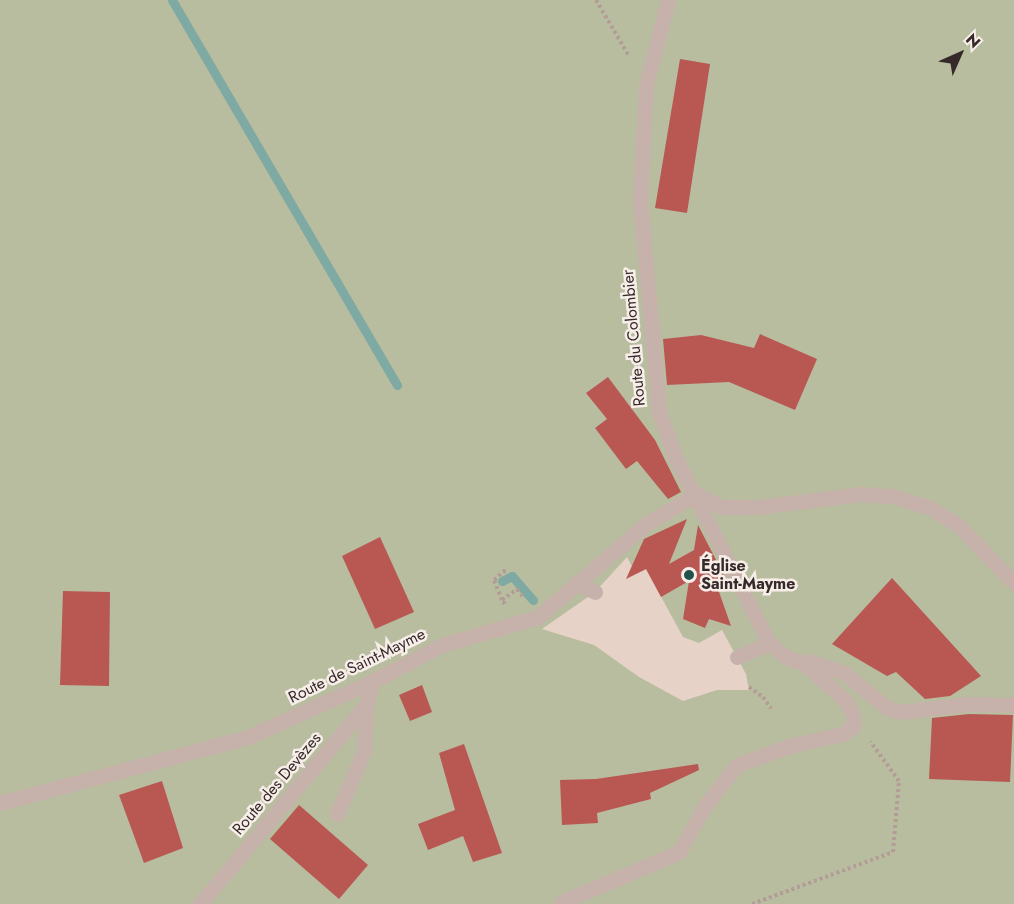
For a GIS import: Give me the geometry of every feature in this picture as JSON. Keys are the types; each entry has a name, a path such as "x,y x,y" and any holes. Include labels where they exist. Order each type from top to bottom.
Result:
{"street":[{"name":"Route du Colombier","path":"668,0 646,85 640,200 658,402 676,459 696,494 769,643"},
{"name":"Route de Saint-Mayme","path":"0,803 248,736 373,681 442,645 538,617 646,524 696,494"},
{"path":"696,494 722,507 757,507 861,494 892,496 929,507 958,525 1014,583"},
{"path":"576,583 595,591"},
{"path":"562,902 679,852 704,807 737,765 789,746 843,734 853,727 846,701 803,663 786,657 769,643 737,657"},
{"path":"803,663 809,661 846,674 887,708 900,712 969,704 1014,705"},
{"name":"Route des Devèzes","path":"200,904 366,705 373,681"},
{"path":"337,814 364,751 366,705"}],"path":[{"path":"596,0 646,85"},
{"path":"508,568 494,580 508,609"},
{"path":"502,600 517,589 526,600"},
{"path":"749,687 764,696 771,708"},
{"path":"752,904 893,852 899,781 880,750 853,727"}],"green space":[{"path":"0,0 1014,0 1014,904 0,904"}],"shaded area":[{"path":"627,557 636,574 646,569 683,637 699,643 722,630 746,674 749,690 717,690 683,701 639,677 594,645 542,629 595,592"}],"building":[{"path":"680,59 710,64 687,213 655,208"},
{"path":"760,334 817,359 795,410 729,382 667,385 663,339 701,335 754,348"},
{"path":"608,377 655,440 681,492 668,499 637,461 626,469 595,428 607,419 586,393"},
{"name":"Église Saint-Mayme","path":"687,519 669,564 694,550 698,525 728,583 718,589 731,626 709,619 705,628 683,619 689,581 661,597 646,569 626,579 644,539"},
{"path":"380,537 414,612 375,629 342,556"},
{"path":"892,578 981,676 950,696 925,699 896,672 887,676 832,644"},
{"path":"63,591 110,592 109,686 60,685"},
{"path":"422,685 432,712 410,721 399,695"},
{"path":"969,714 1013,715 1010,782 929,779 932,718"},
{"path":"464,744 502,853 473,862 463,836 428,850 418,824 455,810 439,753"},
{"path":"698,764 699,770 650,793 651,799 597,813 598,823 562,825 560,780 596,779"},
{"path":"162,781 183,848 144,863 119,795"},
{"path":"299,805 368,865 339,899 270,839"}],"waterway":[{"path":"172,0 397,385"},
{"path":"502,581 512,576 533,600"}],"place":[{"name":"Église Saint-Mayme","path":"689,575"}]}
